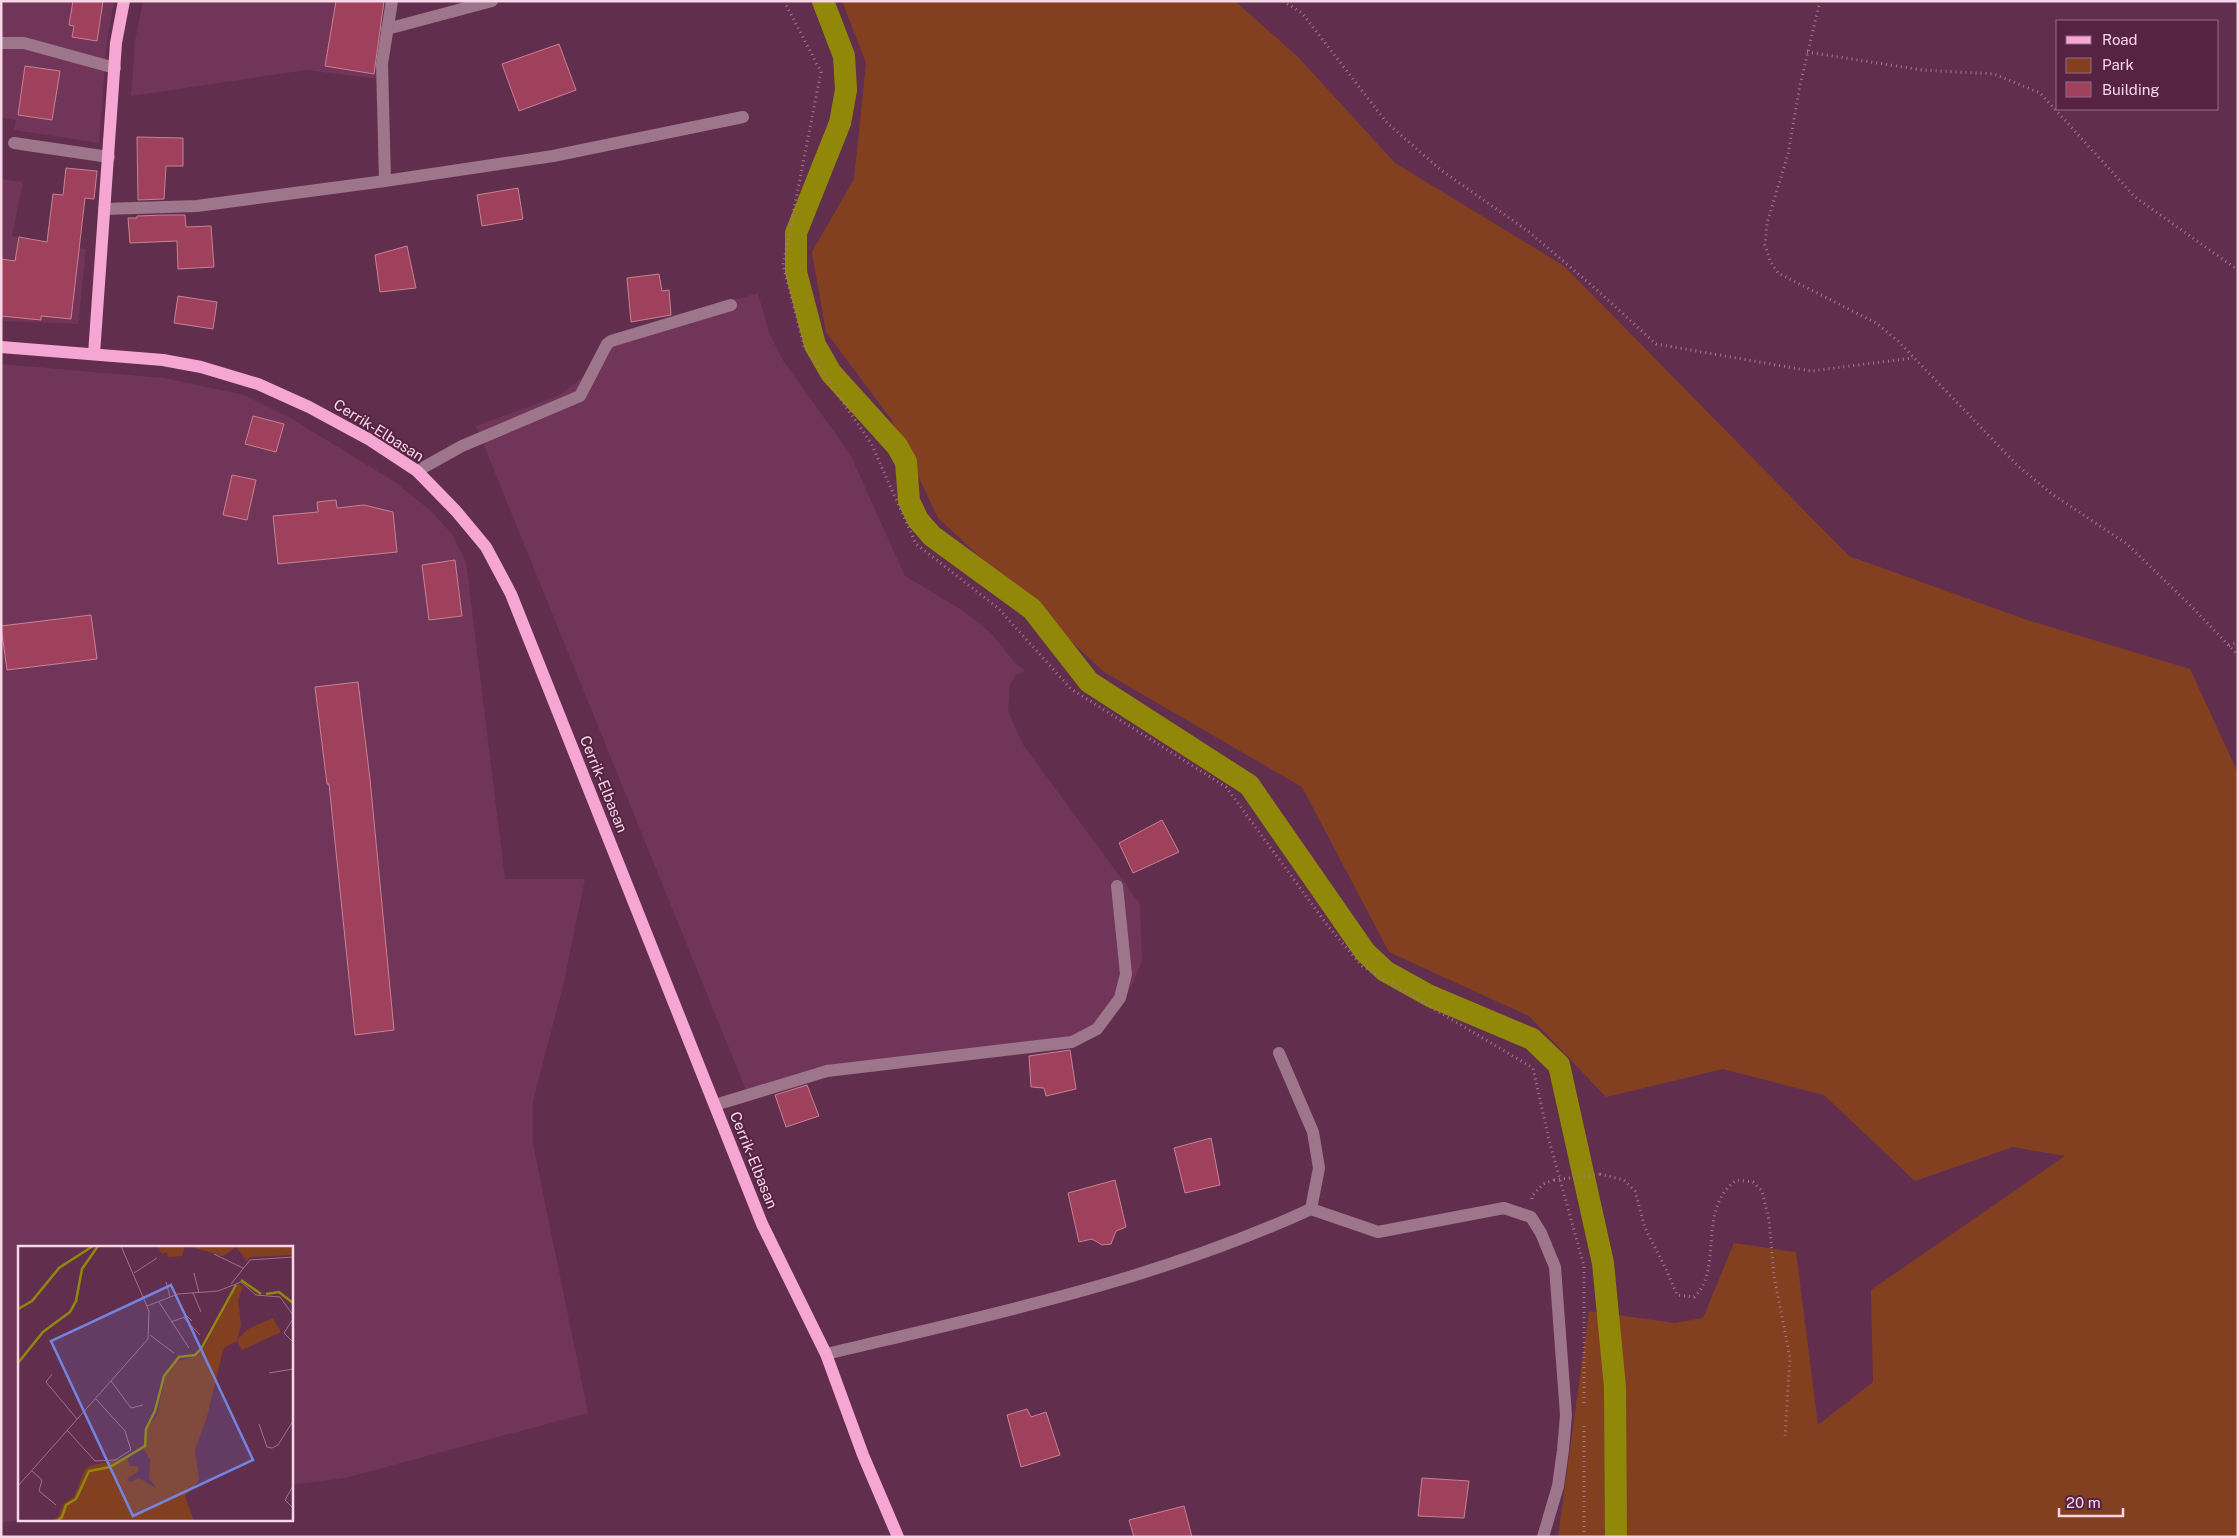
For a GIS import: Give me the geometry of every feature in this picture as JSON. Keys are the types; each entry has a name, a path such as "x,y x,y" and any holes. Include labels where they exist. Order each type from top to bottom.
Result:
{"main road":[{"path":"94,354 116,42 124,1"},
{"name":"Cerrik-Elbasan","path":"1,347 163,360 201,367 258,384 332,419 370,440 418,472 456,511 486,547 511,594 762,1224 826,1354 863,1455 898,1537"}],"street":[{"path":"385,182 381,71 392,1"},
{"path":"387,30 492,1"},
{"path":"1,43 24,43 115,68"},
{"path":"104,209 197,206 385,182 553,156 743,117"},
{"path":"14,143 109,157"},
{"path":"418,472 462,446 580,396 607,344 611,341 731,305"},
{"path":"715,1105 827,1071 1072,1042 1097,1030 1120,998 1126,974 1117,886"},
{"path":"1279,1053 1312,1132 1319,1168 1310,1209"},
{"path":"826,1354 1064,1297 1136,1275 1253,1233 1310,1209 1378,1232 1504,1208 1530,1218 1541,1233 1555,1267 1566,1416 1564,1450 1558,1486 1542,1537"}],"path":[{"path":"784,1 821,72 783,265 804,346 871,443 916,544 998,608 1071,689 1226,787 1328,926 1362,966 1533,1068 1549,1140 1584,1266 1584,1411"},
{"path":"1283,1 1302,13 1387,124 1440,170 1529,232 1656,344 1811,371 1914,358"},
{"path":"1820,1 1807,52 1788,154 1766,223 1765,245 1770,261 1778,273 1876,323 1898,341 2018,466 2052,494 2127,544 2238,655"},
{"path":"1807,52 1922,70 1994,74 2040,93 2135,197 2238,270"},
{"path":"2229,646 2238,642"},
{"path":"1530,1218 1532,1196 1542,1184 1554,1180 1600,1174 1624,1180 1635,1191 1645,1228 1677,1294 1694,1297 1702,1290 1706,1274 1717,1202 1726,1187 1737,1180 1753,1182 1762,1191 1769,1220 1774,1276 1790,1358 1785,1436"},
{"path":"1584,1421 1584,1537"}],"shaded area":[{"path":"1,1 114,1 107,41 99,143 14,130 16,120 1,118"},
{"path":"143,1 390,1 378,79 306,70 131,96 135,41"},
{"path":"1,179 23,182 12,236 86,249 78,324 1,321"},
{"path":"758,293 769,333 782,359 850,454 905,576 962,610 991,633 1015,663 1025,671 1016,675 1010,685 1008,711 1022,743 1140,904 1142,961 1125,1000 1078,1036 839,1065 748,1095 476,426 558,396 582,378 604,340"},
{"path":"1,364 164,378 244,395 292,419 395,482 430,510 452,534 466,562 505,879 585,879 564,982 533,1101 533,1144 588,1413 345,1478 292,1485 292,1246 18,1246 18,1520 20,1520 1,1523"}],"green space":[{"path":"842,1 1235,1 1298,57 1395,163 1564,266 1849,556 2027,620 2190,669 2238,773 2238,1537 1558,1537 1589,1311 1675,1323 1703,1318 1734,1243 1796,1252 1818,1425 1873,1382 1871,1290 2065,1156 2013,1147 1915,1181 1824,1095 1723,1069 1606,1097 1529,1016 1389,952 1302,787 1104,672 938,518 891,419 826,332 812,252 854,179 866,63"}],"building":[{"path":"73,1 103,1 97,41 72,37 74,26 69,25"},
{"path":"336,1 384,1 374,74 325,66"},
{"path":"559,44 576,90 519,111 502,64"},
{"path":"25,66 60,71 52,120 18,115"},
{"path":"137,137 183,138 183,166 166,166 164,199 138,200"},
{"path":"66,168 97,171 94,199 85,198 71,319 41,316 41,320 1,316 1,259 15,261 19,237 47,242 53,194 63,195"},
{"path":"518,188 523,219 482,226 477,195"},
{"path":"185,215 186,227 211,226 214,267 178,269 177,241 130,243 128,218"},
{"path":"407,246 416,288 380,292 375,255"},
{"path":"659,274 662,291 669,290 671,315 631,322 627,278"},
{"path":"178,296 217,302 213,329 174,323"},
{"path":"253,416 284,424 276,452 245,444"},
{"path":"232,475 256,480 247,520 223,515"},
{"path":"336,500 337,508 364,505 393,512 397,552 278,564 273,516 318,512 317,502"},
{"path":"455,560 462,616 429,620 422,565"},
{"path":"91,615 97,659 7,670 1,626"},
{"path":"358,682 370,779 394,1030 355,1035 329,784 327,784 315,687"},
{"path":"1162,820 1179,852 1133,873 1119,843"},
{"path":"1070,1050 1076,1089 1046,1096 1044,1088 1031,1087 1029,1056"},
{"path":"807,1085 819,1116 786,1127 775,1095"},
{"path":"1211,1138 1220,1185 1185,1193 1174,1148"},
{"path":"1115,1180 1126,1227 1116,1231 1111,1244 1102,1245 1092,1239 1079,1242 1068,1193"},
{"path":"1027,1409 1031,1417 1046,1412 1060,1455 1021,1467 1007,1415"},
{"path":"1422,1478 1469,1481 1464,1518 1418,1516"},
{"path":"1184,1506 1192,1537 1134,1537 1129,1520"}],"waterway":[{"path":"823,1 844,56 846,90 840,123 796,233 796,272 815,345 831,373 897,446 906,462 909,501 918,520 932,536 1032,609 1089,682 1249,785 1365,952 1385,971 1430,996 1532,1039 1559,1065 1603,1263 1615,1387 1616,1537"}]}
